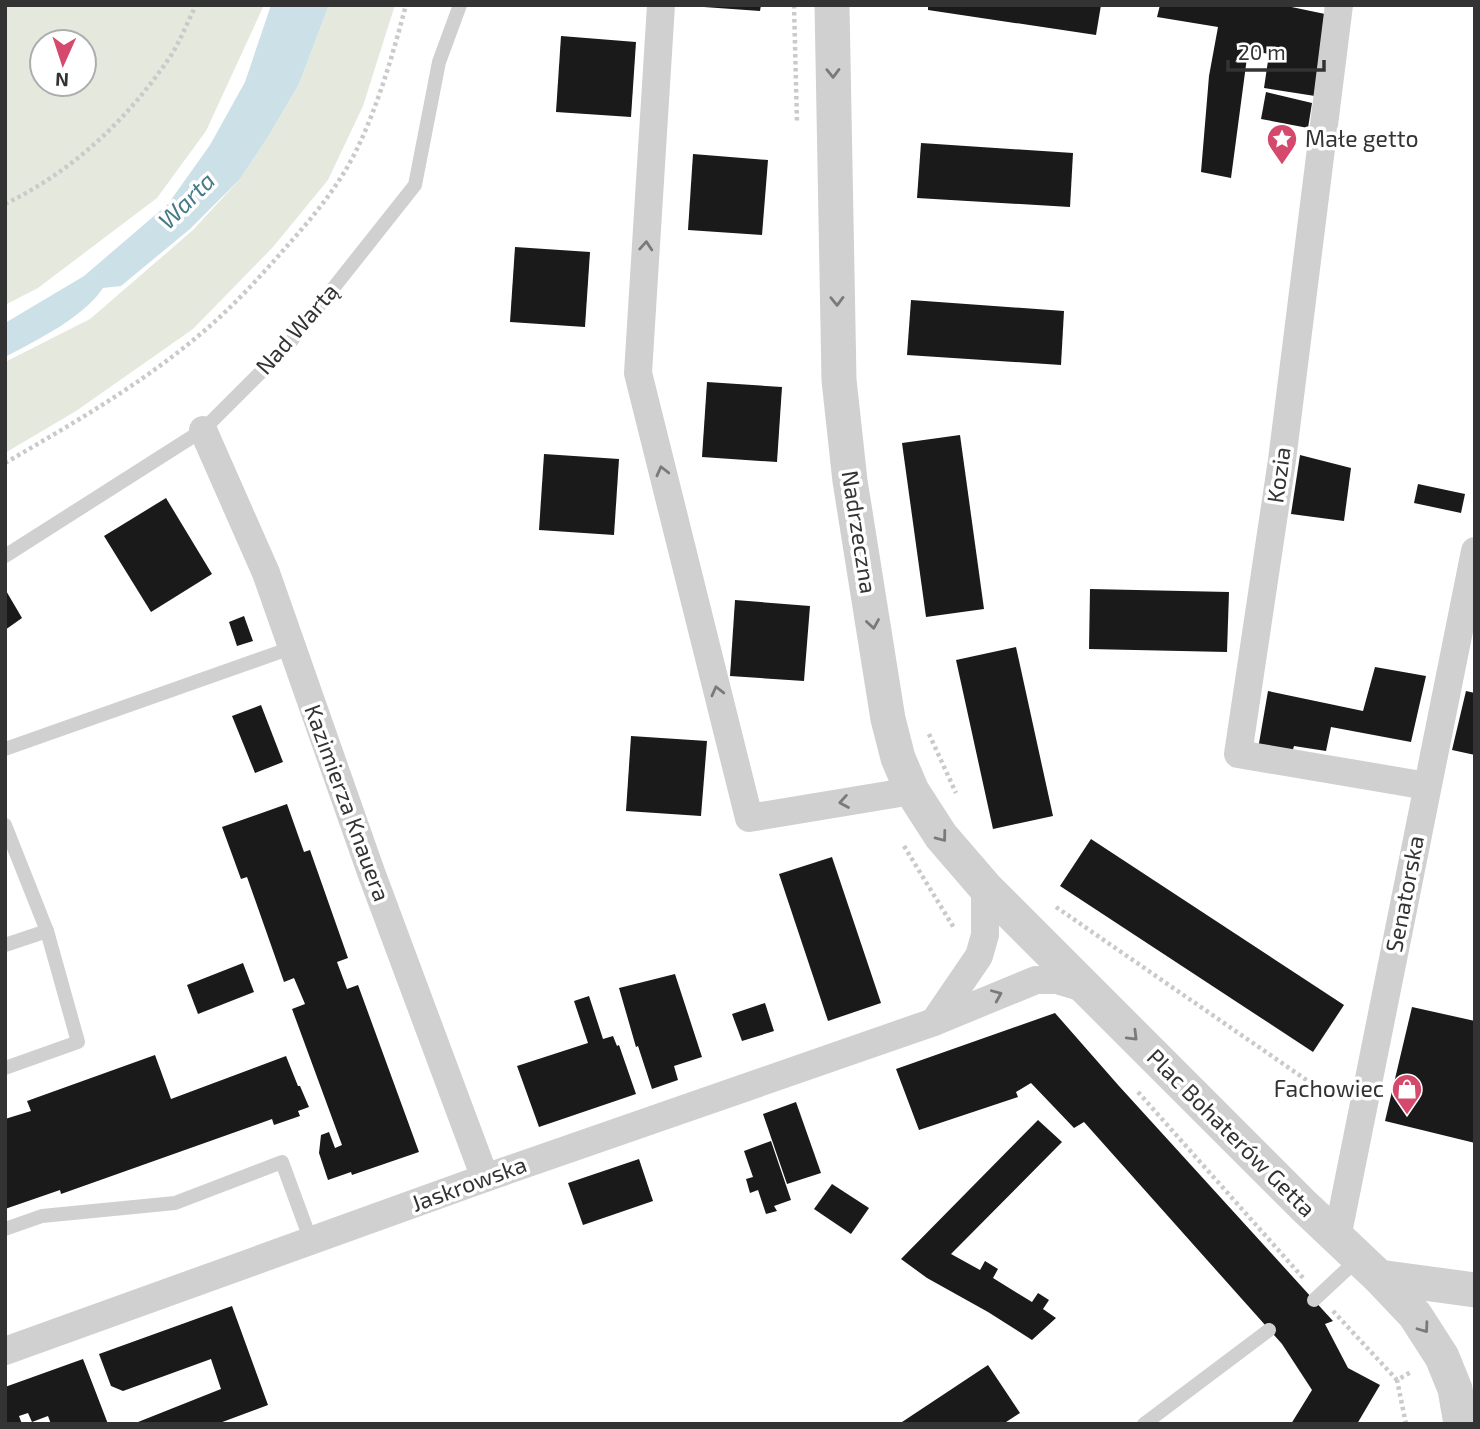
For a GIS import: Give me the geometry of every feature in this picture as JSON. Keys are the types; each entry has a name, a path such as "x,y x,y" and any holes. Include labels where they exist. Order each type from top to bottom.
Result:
{"street":[{"path":"662,5 638,373 749,818 912,791"},
{"name":"Nadrzeczna","path":"832,5 839,380 850,481 888,719 898,758 912,791 941,836 985,887 1084,988"},
{"name":"Kozia","path":"1339,5 1286,433 1238,754 1427,786"},
{"name":"Kazimierza Knauera","path":"203,430 266,573 290,648 485,1178"},
{"name":"Senatorska","path":"1358,1258 1361,1117 1475,551"},
{"path":"934,1022 979,956 985,935 985,887"},
{"name":"Jaskrowska","path":"5,1351 485,1178 934,1022 1036,980 1057,980 1084,988"},
{"name":"Plac Bohaterów Getta","path":"1084,988 1415,1315 1437,1347 1455,1389 1461,1423"},
{"path":"1358,1258 1474,1290"}],"lane":[{"name":"Nad Wartą","path":"5,556 203,430 289,344 415,185 439,62 460,5"},
{"path":"5,749 290,648"},
{"path":"5,825 47,931 78,1042 5,1068"},
{"path":"5,945 47,931"},
{"path":"5,1229 42,1216 175,1203 282,1162 311,1241"},
{"path":"1316,1298 1358,1258"},
{"path":"1144,1424 1269,1330"}],"path":[{"path":"5,204 59,173 99,142 136,103 173,52 196,5"},
{"path":"5,463 139,382 198,337 239,299 308,222 337,186 356,151 391,58 406,5"},
{"path":"926,725 959,799"},
{"path":"1062,919 1054,908 1361,1117"},
{"path":"1134,1087 1316,1298 1397,1380"}],"shaded area":[{"path":"5,5 264,5 206,131 157,198 38,288 5,305"},
{"path":"329,5 395,5 363,106 328,180 273,247 193,329 76,411 5,453 5,362 90,319 193,230 240,179 299,84"}],"water":[{"name":"Warta","path":"271,5 329,5 299,84 240,179 190,229 121,286 103,288 72,319 5,357 5,323 84,276 168,204 210,145 245,82"}],"building":[{"path":"704,5 761,5 760,11"},
{"path":"928,5 1101,5 1096,35 928,10"},
{"path":"1160,5 1282,5 1325,14 1315,96 1264,88 1269,54 1248,50 1231,178 1201,172 1209,76 1218,27 1157,17"},
{"path":"561,36 636,42 631,117 556,112"},
{"path":"1266,92 1312,103 1308,128 1261,119"},
{"path":"921,143 1073,153 1070,207 917,198"},
{"path":"693,154 768,160 762,235 688,230"},
{"path":"515,247 590,252 585,327 510,322"},
{"path":"911,300 1064,311 1061,365 907,355"},
{"path":"707,382 782,387 777,462 702,457"},
{"path":"960,435 984,609 926,617 902,443"},
{"path":"544,454 619,459 614,535 539,530"},
{"path":"1300,455 1351,468 1344,521 1291,514"},
{"path":"1418,484 1465,494 1461,513 1414,503"},
{"path":"166,498 212,574 151,612 104,536"},
{"path":"5,589 22,618 5,630"},
{"path":"1090,589 1229,592 1227,652 1089,649"},
{"path":"735,600 810,606 804,681 730,676"},
{"path":"244,616 253,641 237,646 229,622"},
{"path":"1016,647 1053,816 993,829 956,660"},
{"path":"1375,667 1426,676 1411,742 1331,727 1326,751 1294,746 1292,753 1258,749 1268,691 1363,711"},
{"path":"1466,691 1475,693 1475,755 1452,750"},
{"path":"261,705 283,762 255,773 232,716"},
{"path":"631,736 707,741 701,816 626,811"},
{"path":"287,804 304,852 310,850 348,958 337,962 347,989 358,985 419,1152 352,1175 351,1172 328,1180 319,1153 321,1135 329,1132 335,1148 342,1145 292,1009 305,1004 294,978 284,982 247,877 241,879 222,827"},
{"path":"1091,839 1344,1005 1313,1052 1060,886"},
{"path":"832,857 881,1003 828,1021 779,874"},
{"path":"243,963 254,992 198,1014 187,985"},
{"path":"675,974 702,1057 674,1066 678,1080 652,1089 638,1046 636,1047 619,988"},
{"path":"589,996 603,1039 613,1036 617,1046 619,1045 636,1094 539,1127 517,1066 588,1043 574,1001"},
{"path":"765,1003 774,1031 742,1041 732,1014"},
{"path":"1412,1007 1475,1021 1475,1143 1385,1121"},
{"path":"1055,1013 1333,1321 1325,1324 1348,1368 1380,1385 1357,1424 1291,1424 1312,1390 1282,1344 1084,1122 1074,1128 1031,1083 1016,1092 1018,1097 919,1130 896,1069"},
{"path":"155,1055 171,1099 286,1056 309,1107 298,1111 300,1116 274,1125 272,1119 61,1194 60,1190 5,1209 5,1119 31,1111 27,1101"},
{"path":"796,1102 821,1173 787,1184 763,1114"},
{"path":"1038,1120 1062,1142 951,1254 980,1270 985,1261 998,1269 993,1278 1032,1302 1038,1293 1049,1300 1043,1309 1056,1318 1032,1340 927,1278 901,1259"},
{"path":"771,1141 791,1200 774,1206 777,1211 766,1214 758,1190 750,1193 746,1179 753,1177 744,1151"},
{"path":"639,1159 653,1201 583,1225 568,1183"},
{"path":"832,1184 869,1208 851,1234 814,1209"},
{"path":"232,1306 268,1405 217,1424 133,1424 221,1389 211,1359 123,1391 111,1386 99,1354"},
{"path":"83,1359 108,1424 51,1424 48,1416 32,1422 28,1413 19,1416 22,1424 5,1424 5,1387"},
{"path":"988,1365 1020,1413 1003,1424 899,1424"}],"place":[{"name":"Małe getto","path":"1282,166"},
{"name":"Fachowiec","path":"1407,1116"}]}
